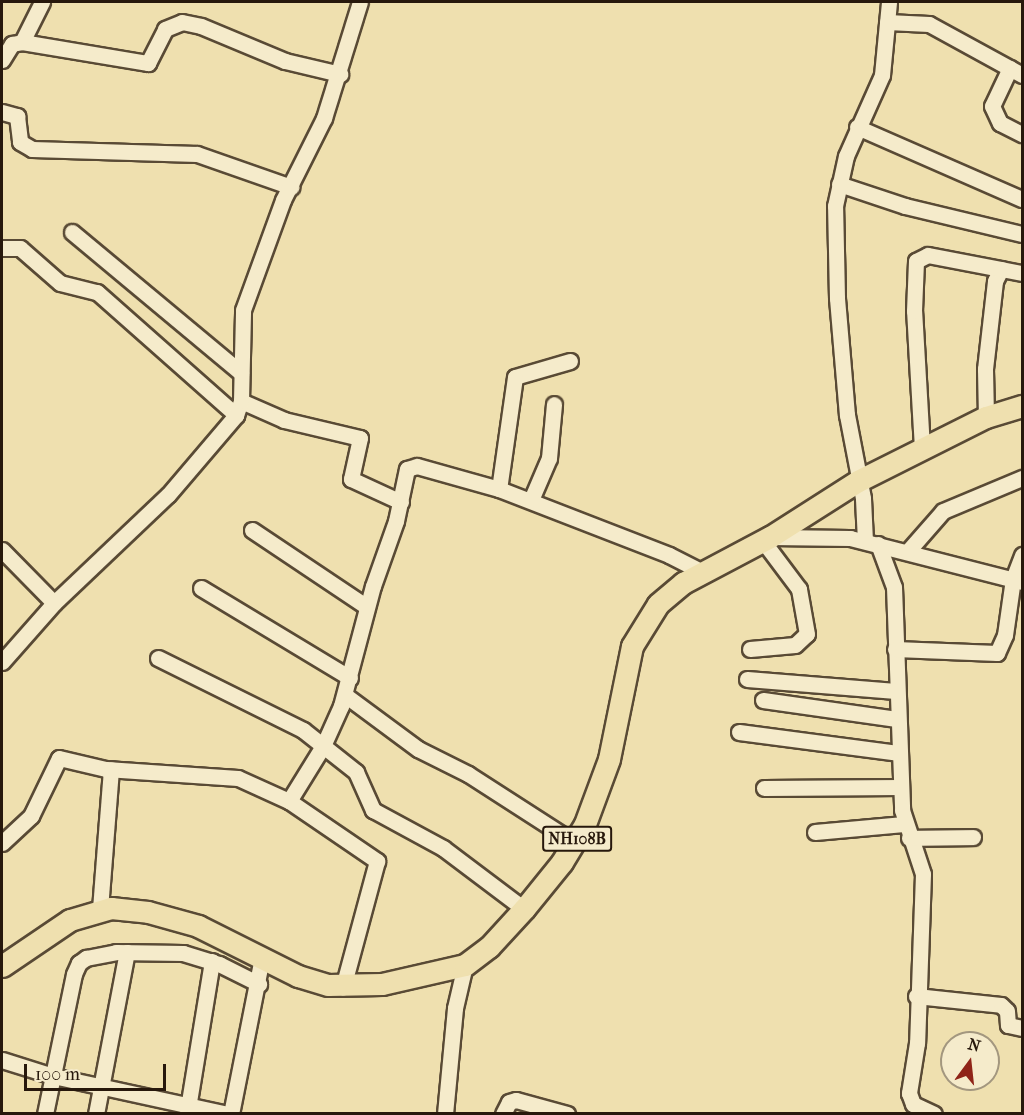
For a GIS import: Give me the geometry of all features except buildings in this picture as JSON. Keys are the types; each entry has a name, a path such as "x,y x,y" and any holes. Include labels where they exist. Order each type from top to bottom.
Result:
{"highway":[{"name":"NH108B","path":"2,966 70,920 100,909 128,909 174,918 314,982 343,987 404,980 465,965 489,947 524,909 574,843 609,759 639,630 670,592 702,572 766,539 858,481 986,417 1023,406"}],"street":[{"path":"22,42 42,2"},
{"path":"2,662 54,603 160,503 238,408 243,310 291,187 308,158 340,74 360,2"},
{"path":"890,2 882,75 857,127 839,184 834,234 847,415 858,481 872,542 894,587 898,753 901,787 907,831 923,874 916,996 916,1043 909,1093 913,1104 934,1113"},
{"path":"2,60 12,44 22,42 148,63 165,29 182,22 201,26 285,61 340,74"},
{"path":"887,22 929,24 1016,72 992,106 1000,123 1023,134"},
{"path":"2,112 17,116 20,142 32,150 197,154 291,187"},
{"path":"857,127 1023,199"},
{"path":"839,184 905,206 1023,234"},
{"path":"72,232 241,373"},
{"path":"2,248 20,248 60,283 97,292 238,408 360,438 351,479 401,502"},
{"path":"922,448 914,311 916,261 928,255 1023,273"},
{"path":"986,417 987,350 995,281 1001,269"},
{"path":"499,489 515,377 570,361"},
{"path":"531,501 549,458 554,404"},
{"path":"289,801 323,746 345,694 367,607 401,502 405,474 411,466 499,489 702,572"},
{"path":"908,551 943,511 1023,478"},
{"path":"252,530 367,607"},
{"path":"766,539 841,537 872,542 1018,581"},
{"path":"750,649 795,645 807,634 799,589 766,539"},
{"path":"2,550 54,603"},
{"path":"895,649 997,653 1005,635 1023,555"},
{"path":"201,588 350,678"},
{"path":"158,658 289,723 323,746 363,779 373,810 442,848 524,909"},
{"path":"747,679 896,691"},
{"path":"345,694 424,753 468,774 574,843"},
{"path":"762,700 897,718"},
{"path":"739,732 898,753"},
{"path":"2,843 31,816 58,758 111,769 225,775 289,801 377,861 343,987"},
{"path":"100,909 111,769"},
{"path":"764,788 901,787"},
{"path":"815,832 907,831 973,837"},
{"path":"45,1113 79,963 96,955 127,952 183,953 212,961 259,984"},
{"path":"96,1113 127,952"},
{"path":"2,1060 53,1076 188,1109 229,1113 259,984 262,958"},
{"path":"188,1109 212,961"},
{"path":"445,1113 455,1008 465,965"},
{"path":"916,996 1001,1005 1007,1011 1008,1025 1023,1028"},
{"path":"503,1113 509,1102 516,1100 567,1113"}]}
